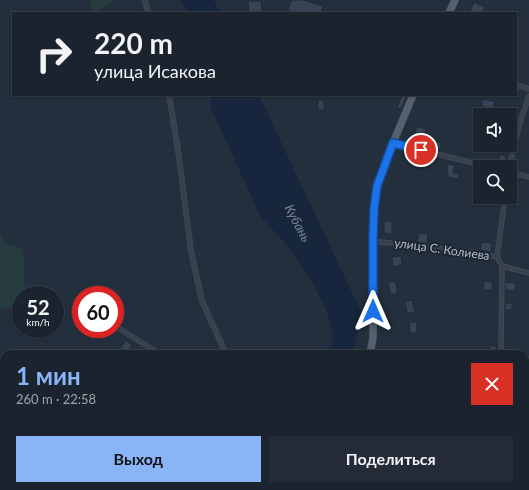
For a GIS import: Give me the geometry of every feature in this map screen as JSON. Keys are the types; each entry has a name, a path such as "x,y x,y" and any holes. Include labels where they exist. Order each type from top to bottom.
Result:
{"main road":[{"path":"449,12 455,0"},
{"path":"371,350 373,338 374,210 377,186 413,96"}],"street":[{"path":"145,0 148,12"},
{"path":"517,85 529,89"},
{"path":"169,96 178,150 191,251 202,301 224,350"},
{"path":"511,160 520,122 529,96"},
{"path":"393,143 473,163"},
{"path":"517,174 529,177"},
{"path":"497,257 504,204"},
{"name":"улица С. Колиева","path":"373,241 438,248 497,257 502,266 529,273"},
{"path":"501,350 502,266"},
{"path":"124,332 154,350"}],"green space":[{"path":"90,0 112,0 96,12 94,12"},
{"path":"0,234 6,245 23,248 25,286 12,286 12,308 0,309"}],"water":[{"path":"180,0 214,0 220,12 187,12"},
{"name":"Кубань","path":"211,96 259,96 362,314 354,350 331,350 333,337 327,312 310,278 284,242 261,217 211,109"}],"building":[{"path":"291,0 304,0 323,6 321,12 295,12 288,10"},
{"path":"248,1 261,1 262,12 249,12"},
{"path":"474,2 485,7 482,12 469,12"},
{"path":"402,96 407,96 401,109 397,108"},
{"path":"483,99 495,102 493,108 481,106"},
{"path":"318,100 324,100 324,110 318,110"},
{"path":"417,126 426,129 423,141 414,138"},
{"path":"432,140 442,143 439,151 430,149"},
{"path":"500,155 506,156 506,160 499,160"},
{"path":"418,156 426,158 424,166 416,164"},
{"path":"448,164 455,165 453,173 459,174 458,179 448,177"},
{"path":"384,221 392,221 392,234 384,233"},
{"path":"419,233 428,234 427,244 417,242"},
{"path":"482,242 492,243 491,252 480,250"},
{"path":"401,256 402,265 393,267 392,257"},
{"path":"395,281 398,293 391,295 388,283"},
{"path":"484,281 492,282 492,290 483,290"},
{"path":"505,282 516,283 515,291 505,290"},
{"path":"412,300 415,312 407,313 405,301"},
{"path":"505,303 512,303 512,310 505,310"},
{"path":"409,322 417,322 417,333 410,333"},
{"path":"126,340 132,345 128,350 119,350"},
{"path":"490,345 497,347 497,350 489,350"}],"route":[{"path":"373,311 373,241 374,210 377,186 393,143 421,150"}]}
